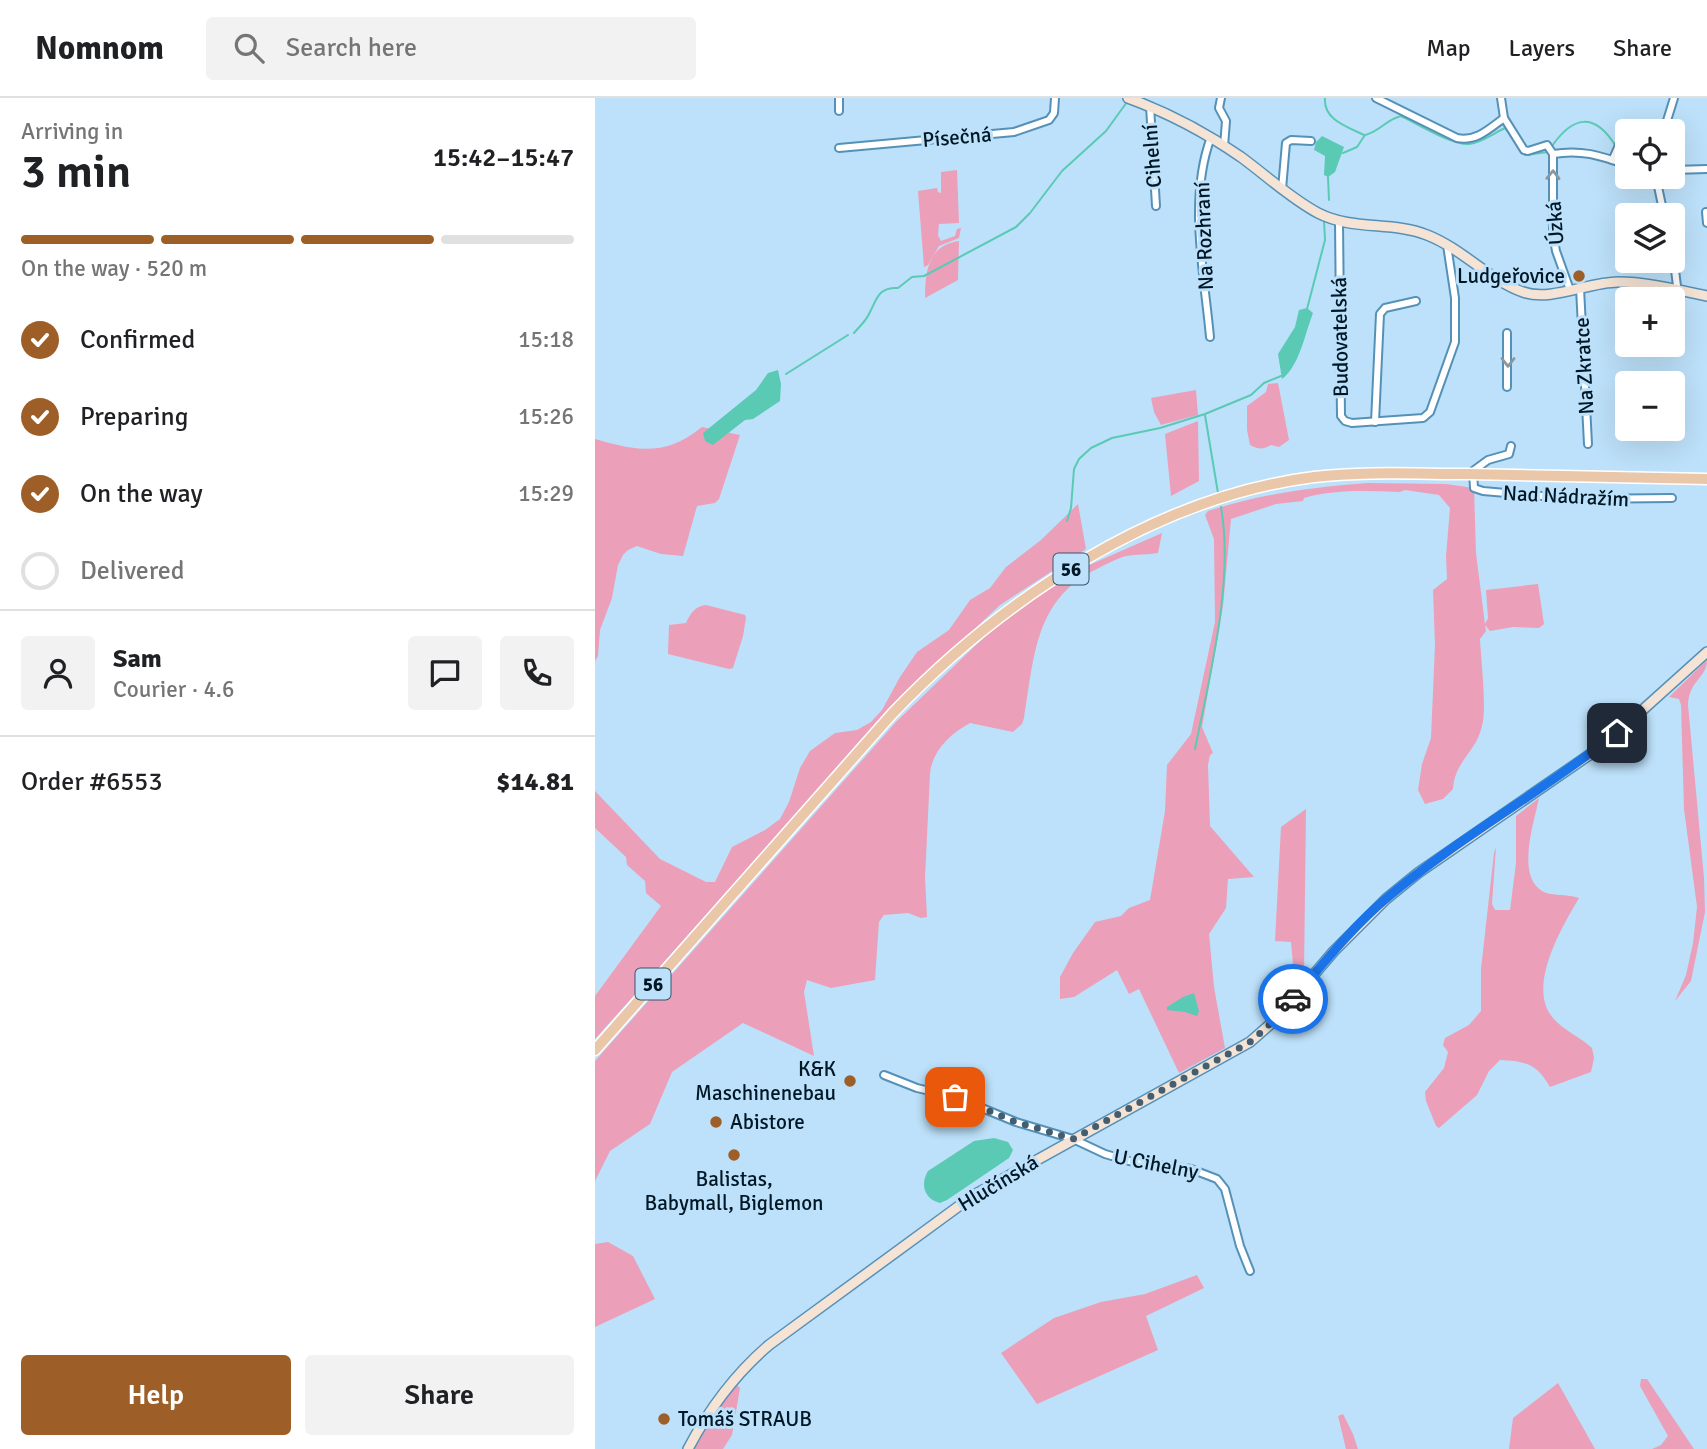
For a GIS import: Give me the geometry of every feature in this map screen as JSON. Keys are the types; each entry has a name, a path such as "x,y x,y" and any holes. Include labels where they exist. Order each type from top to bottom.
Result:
{"main road":[{"name":"56","path":"595,1050 892,714 941,665 1018,604 1075,566 1123,540 1205,504 1245,491 1290,481 1355,474 1707,479"}],"street":[{"path":"838,111 839,98"},
{"name":"Písečná","path":"839,148 1014,132 1049,120 1054,113 1055,98"},
{"path":"1128,98 1173,116 1211,137 1309,208 1339,222 1413,230 1447,245 1522,292 1539,295 1615,282 1662,287"},
{"path":"1221,98 1219,108 1226,121 1224,146"},
{"path":"1375,98 1457,138 1467,140 1475,138 1504,118"},
{"path":"1391,107 1393,98"},
{"path":"1501,98 1504,118 1524,150 1547,145 1553,154 1580,151 1615,161"},
{"path":"1667,119 1674,98"},
{"name":"Cihelní","path":"1150,106 1156,206"},
{"name":"Na Rozhraní","path":"1210,337 1198,195 1203,158 1211,137"},
{"path":"1282,189 1286,143 1291,140 1311,141"},
{"name":"Úzká","path":"1553,154 1553,234 1570,290"},
{"path":"1612,160 1615,156"},
{"path":"1685,170 1707,169"},
{"path":"1706,212 1707,223"},
{"name":"Budovatelská","path":"1339,222 1341,416 1352,423 1423,418 1430,411 1455,342 1455,298 1447,245"},
{"name":"Na Zkratce","path":"1580,288 1588,443"},
{"path":"1685,292 1707,296"},
{"name":"Budovatelská","path":"1375,422 1380,314 1385,308 1416,300"},
{"path":"1507,335 1507,387"},
{"path":"1473,475 1473,471 1481,463 1510,450"},
{"name":"Nad Nádražím","path":"1473,475 1474,488 1483,491 1577,499 1672,498"},
{"name":"Hlučínská","path":"688,1449 700,1426 732,1381 769,1345 974,1195 1250,1042 1275,1020 1334,951 1386,899 1418,873 1592,753 1707,652"},
{"name":"U Cihelny","path":"884,1075 917,1088 955,1097 1016,1122 1073,1139 1116,1158 1191,1168 1217,1179 1225,1189 1250,1271"}],"shaded area":[{"path":"1322,136 1344,147 1335,172 1328,177 1324,175 1325,156 1314,150 1316,142"},
{"path":"957,170 959,223 939,224 938,235 941,241 955,236 957,229 961,228 959,238 939,246 924,267 918,191 937,188 941,193 941,172"},
{"path":"959,241 958,280 925,298 930,261 941,248"},
{"path":"1307,308 1313,313 1301,348 1293,366 1282,379 1278,354 1295,327 1299,310"},
{"path":"778,370 780,401 753,419 745,420 713,445 705,441 703,433 756,390 768,373"},
{"path":"1278,383 1289,440 1279,447 1250,445 1247,406 1266,392 1268,384"},
{"path":"1196,390 1198,415 1161,425 1151,398"},
{"path":"1198,421 1199,481 1171,496 1165,434"},
{"path":"702,427 740,435 719,499 715,503 697,506 683,556 661,554 637,546 623,555 600,630 598,656 595,661 595,439 650,449 676,443"},
{"path":"1368,483 1446,484 1474,488 1476,553 1485,624 1488,618 1486,590 1538,584 1544,624 1539,628 1513,627 1490,631 1485,625 1486,631 1480,639 1484,708 1479,735 1461,763 1453,789 1443,799 1425,804 1418,790 1422,764 1431,738 1435,645 1433,590 1447,579 1450,508 1439,495 1405,490 1352,491 1316,495 1304,498 1303,501 1276,504 1231,519 1223,606 1202,727 1213,753 1208,765 1210,826 1254,877 1228,879 1226,908 1209,934 1214,987 1225,1048 1179,1073 1139,989 1129,994 1117,970 1074,997 1060,999 1060,977 1095,922 1121,916 1129,908 1150,900 1165,811 1167,765 1191,734 1215,622 1214,539 1205,515 1208,511 1267,496"},
{"path":"1078,504 1086,549 1000,605 895,704 595,1039 595,996 661,906 646,893 645,881 627,865 626,857 595,828 595,791 660,859 706,882 715,882 732,847 780,819 789,802 800,768 810,751 835,733 857,730 871,722 882,710 917,652 949,630 970,600 990,588 1006,567 1041,540"},
{"path":"1162,533 1158,553 1126,556 1112,561 1072,585 1058,600 1040,635 1022,724 1013,732 970,723 949,738 938,751 930,774 925,878 927,917 921,918 908,913 884,915 879,922 875,980 831,988 807,980 804,992 814,1056 743,1023 672,1072 650,1124 610,1151 595,1181 595,1061 896,722 1005,617 1078,570"},
{"path":"706,605 745,615 743,636 733,668 668,654 669,625 686,623 693,611"},
{"path":"1707,660 1704,671 1691,690 1688,705 1705,912 1691,981 1675,1001 1686,975 1697,907 1684,809 1681,705 1679,699 1669,697"},
{"path":"1539,798 1528,861 1534,883 1549,894 1579,898 1549,957 1543,990 1546,1005 1553,1018 1592,1048 1594,1058 1591,1072 1550,1087 1540,1073 1529,1065 1500,1060 1489,1071 1477,1095 1439,1128 1426,1101 1425,1092 1444,1068 1448,1052 1443,1045 1445,1038 1469,1025 1481,1011 1481,969 1494,853 1496,847 1492,904 1495,910 1510,910 1516,863 1516,816"},
{"path":"1306,809 1304,974 1295,986 1291,942 1275,941 1281,827"},
{"path":"1194,993 1199,1011 1197,1016 1167,1010 1167,1007"},
{"path":"994,1138 1008,1142 1013,1150 1009,1158 947,1200 940,1203 927,1195 924,1181 928,1171 974,1141"},
{"path":"608,1242 633,1256 655,1299 595,1327 595,1244"},
{"path":"1197,1275 1204,1288 1146,1316 1158,1350 1037,1404 1001,1353 1054,1318 1101,1302 1145,1294"},
{"path":"1641,1379 1647,1379 1694,1449 1652,1449 1661,1445 1668,1436 1640,1386"},
{"path":"1558,1383 1595,1449 1509,1449 1513,1418"},
{"path":"737,1385 740,1388 732,1435 723,1449 694,1449 716,1409"},
{"path":"1343,1414 1358,1449 1346,1449 1338,1416"}],"waterway":[{"path":"1325,98 1325,106 1332,117 1364,135"},
{"path":"854,333 882,292 898,288 912,277 924,276 1016,227 1062,171 1106,131 1127,102"},
{"path":"1343,153 1357,147 1365,135 1401,116 1444,138 1462,143 1478,142 1505,128 1516,142"},
{"path":"1552,146 1568,129 1583,122 1599,127 1615,145"},
{"path":"1523,153 1548,152"},
{"path":"1328,177 1329,200"},
{"path":"1307,309 1325,240 1324,221"},
{"path":"786,374 848,335"},
{"path":"1067,521 1071,508 1074,469 1079,459 1091,448 1112,438 1160,428 1205,414 1251,395 1264,383 1281,376"},
{"path":"1205,415 1218,493"},
{"path":"1195,749 1219,628 1225,566 1221,507"}],"way so far":[{"path":"955,1097 1016,1122 1073,1139 1250,1042 1293,999"}],"place":[{"name":"Ludgeřovice","path":"1579,276"},
{"name":"K&K Maschinenebau","path":"850,1081"},
{"name":"Abistore","path":"716,1122"},
{"name":"Balistas, Babymall, Biglemon","path":"734,1155"},
{"name":"Tomáš STRAUB","path":"664,1419"}],"route":[{"path":"1293,999 1334,951 1386,899 1418,873 1617,733"}]}
